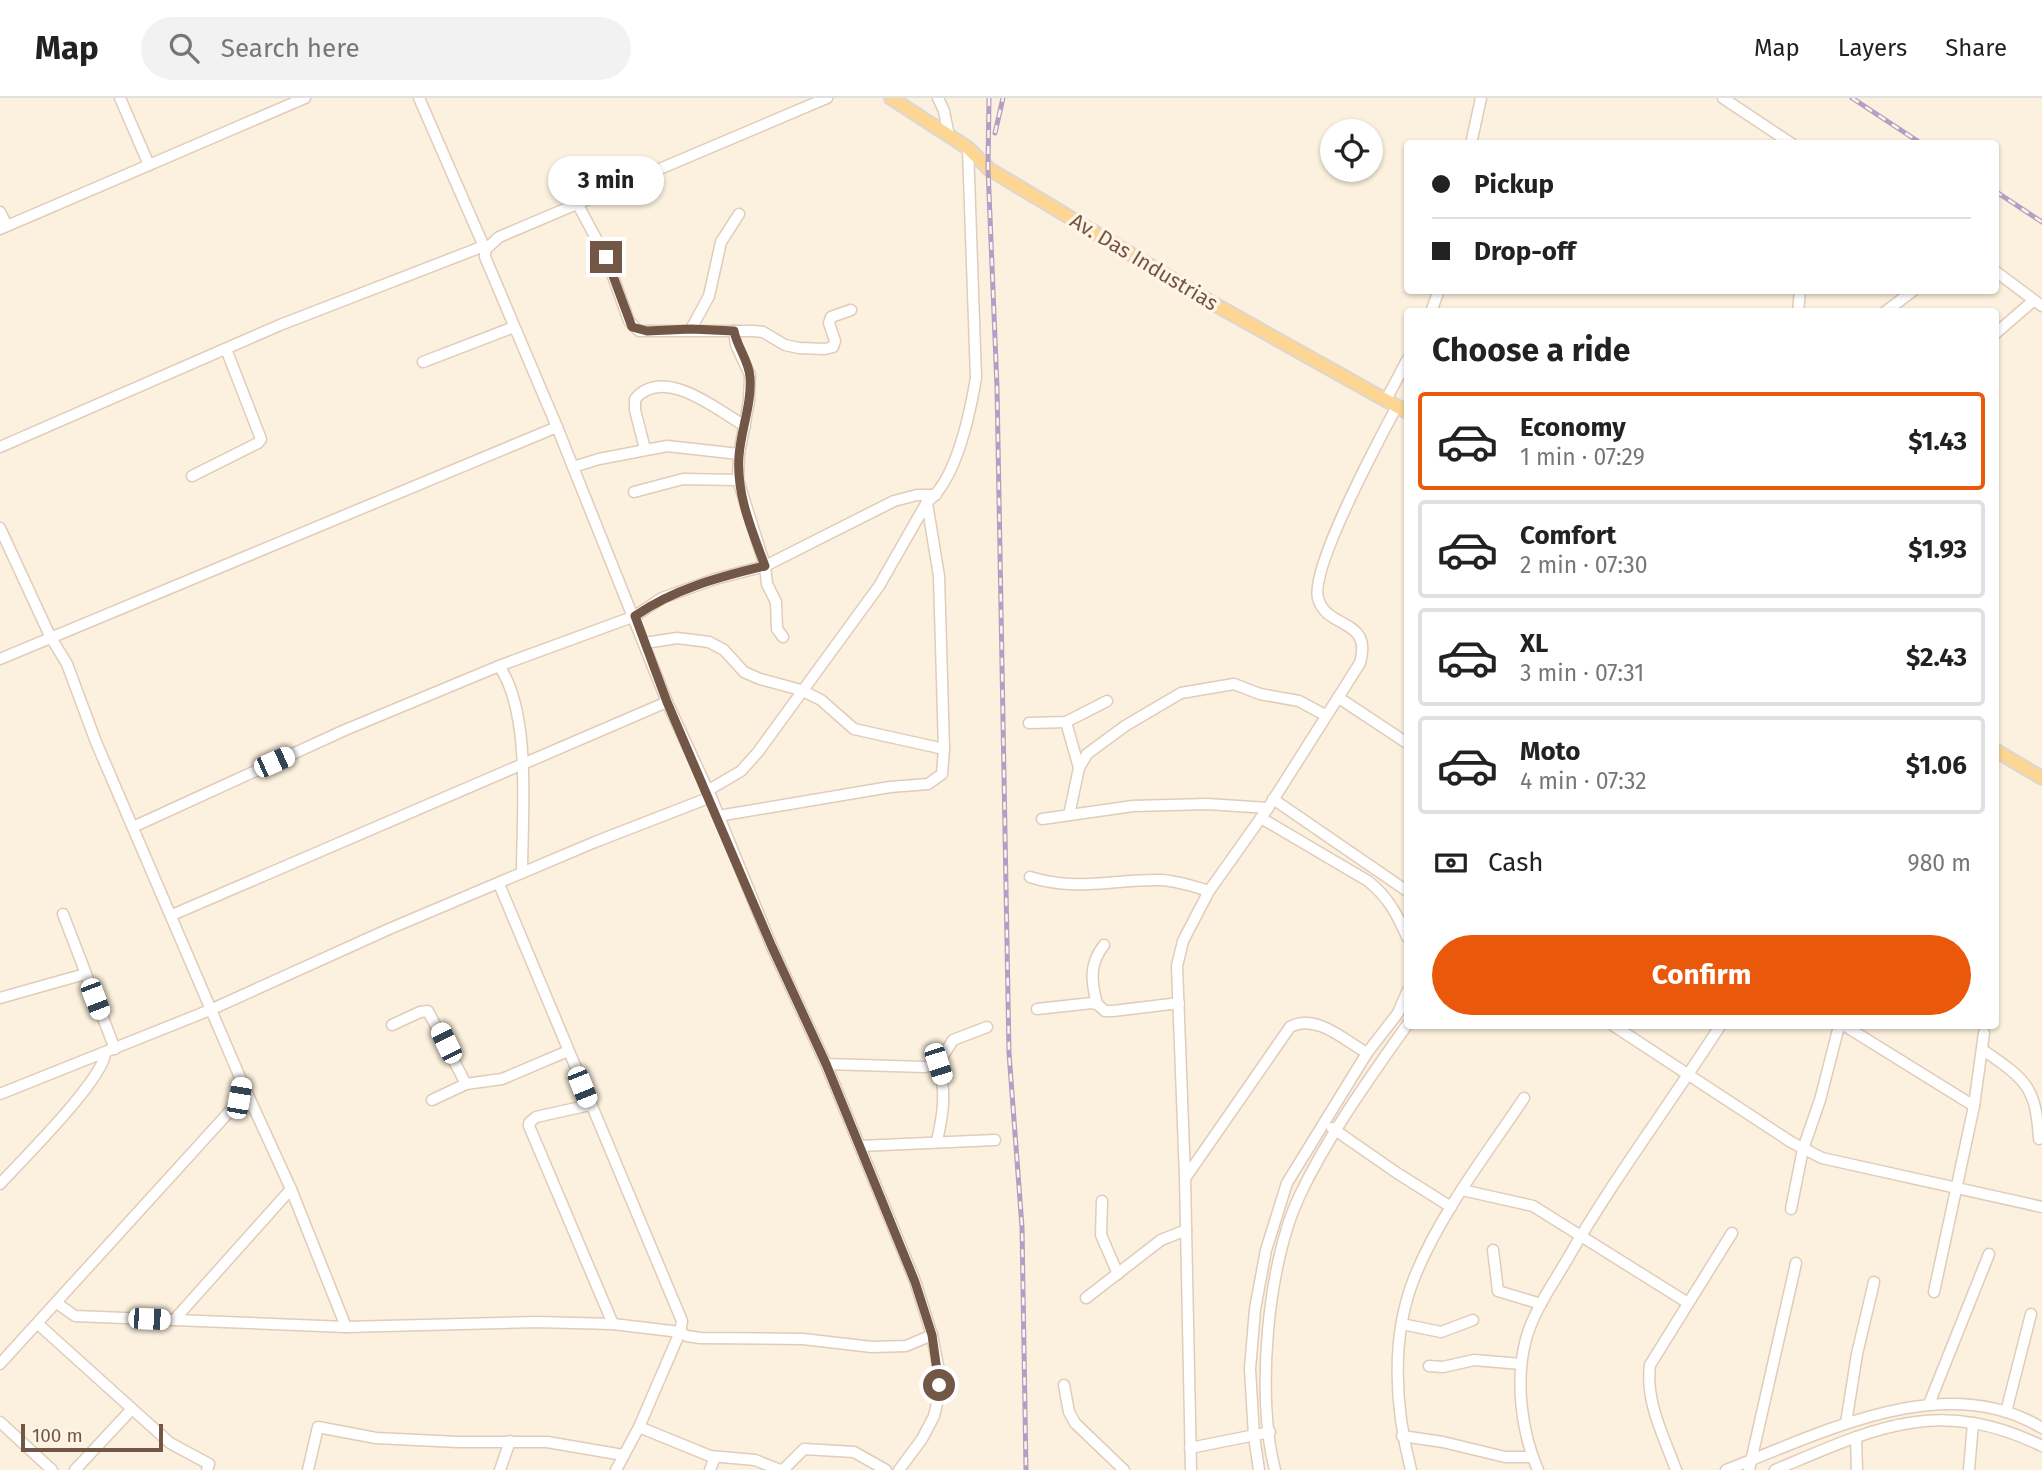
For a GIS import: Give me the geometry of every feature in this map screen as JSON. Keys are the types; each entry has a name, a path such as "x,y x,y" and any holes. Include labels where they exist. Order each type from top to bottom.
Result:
{"main road":[{"name":"Av. Das Industrias","path":"891,98 968,148 984,165 1037,198 1214,304 1397,406"},
{"path":"1999,752 2042,778"}],"street":[{"path":"120,98 149,165"},
{"path":"0,212 3,228 305,98"},
{"path":"419,98 484,248 488,268 635,616 667,702 709,794 772,947 826,1064 915,1282 932,1335 939,1385 934,1416 922,1439 899,1470"},
{"path":"0,447 226,349 484,248 499,237 827,98"},
{"path":"938,98 944,111 949,136"},
{"path":"1472,140 1481,98"},
{"path":"1723,98 1786,140"},
{"path":"0,1094 210,1010 389,929 709,794 741,771 758,752 879,586 948,475 972,405 976,379 968,148"},
{"path":"577,203 606,257 632,327 647,331 691,329 763,332 785,345 831,349 835,341 829,323 831,317 851,310"},
{"path":"691,329 709,296 721,242 739,214"},
{"path":"1999,274 2037,304 1999,331"},
{"path":"1890,308 1909,294"},
{"path":"424,362 514,327"},
{"path":"734,331 750,375 738,480 765,566 767,584 777,608 776,629 782,637"},
{"path":"192,476 258,443 261,439 226,349"},
{"path":"1191,1470 1185,1177 1177,967 1183,941 1209,891 1271,803 1360,663 1363,642 1355,630 1323,610 1317,591 1347,501 1397,406 1404,374"},
{"path":"645,449 635,410 635,399 640,393 660,386 684,390 745,426"},
{"path":"0,659 557,427"},
{"path":"573,467 645,449 681,445 739,454"},
{"path":"634,492 683,479 738,480"},
{"path":"133,827 345,730 499,666 635,616 662,598 715,579 765,566 894,501 917,495 932,499"},
{"path":"718,816 890,787 928,784 942,774 944,749 939,576 932,499"},
{"path":"0,528 50,636 67,664 96,742 172,915 210,1010 290,1189 346,1326"},
{"path":"645,643 677,638 709,642 724,650 744,672 801,690 821,700 854,729 944,749"},
{"path":"499,666 514,699 523,763 522,873"},
{"path":"1069,815 1079,768 1095,747 1162,702 1181,693 1234,684 1260,694 1299,701 1325,715"},
{"path":"1339,698 1404,741"},
{"path":"1029,723 1066,722 1107,701"},
{"path":"172,915 667,702"},
{"path":"1066,722 1079,768"},
{"path":"1042,819 1133,806 1207,804 1231,808 1271,803 1337,843 1404,890"},
{"path":"1261,818 1368,881 1382,892 1395,910 1404,930"},
{"path":"1329,858 1337,843"},
{"path":"1030,877 1067,885 1160,880 1209,891"},
{"path":"499,884 682,1321 680,1332 619,1469"},
{"path":"0,1184 86,1087 110,1051 64,914"},
{"path":"1104,946 1095,959 1091,972 1097,1004 1105,1011 1179,1003"},
{"path":"0,998 85,974"},
{"path":"1259,1470 1250,1369 1255,1309 1266,1250 1287,1183 1367,1053 1398,1013 1404,999"},
{"path":"1037,1009 1097,1004"},
{"path":"392,1025 428,1011 466,1084"},
{"path":"1398,1013 1404,1020"},
{"path":"1185,1177 1290,1027 1300,1021 1312,1022 1367,1053"},
{"path":"826,1064 938,1064 953,1040 987,1027"},
{"path":"1275,1470 1265,1378 1275,1274 1298,1198 1357,1096 1404,1027"},
{"path":"1619,1029 1803,1149 1838,1163 2042,1207"},
{"path":"1402,1436 1443,1442 1534,1466 1522,1405 1521,1364 1527,1337 1541,1304 1625,1164 1718,1029"},
{"path":"1791,1209 1803,1149 1820,1100 1838,1029"},
{"path":"1850,1029 1974,1106"},
{"path":"1934,1292 1974,1106 1984,1033"},
{"path":"1983,1050 2009,1068 2033,1095 2039,1139"},
{"path":"432,1100 466,1084 502,1079 568,1051"},
{"path":"937,1141 944,1084 938,1064"},
{"path":"0,1364 58,1304 230,1111 239,1098 242,1082"},
{"path":"1411,1470 1402,1436 1397,1373 1402,1324 1414,1276 1451,1207 1524,1098"},
{"path":"590,1105 536,1117 528,1123 613,1324"},
{"path":"1324,1122 1396,1173 1451,1207"},
{"path":"860,1146 995,1140"},
{"path":"174,1320 290,1189"},
{"path":"1462,1190 1533,1206 1688,1303"},
{"path":"1102,1201 1101,1234 1118,1274"},
{"path":"1086,1298 1161,1240 1186,1230"},
{"path":"1676,1470 1650,1399 1650,1365 1732,1233"},
{"path":"1493,1250 1498,1291 1541,1304"},
{"path":"1929,1404 1989,1254"},
{"path":"1750,1465 1796,1263"},
{"path":"1846,1423 1857,1354 1874,1282"},
{"path":"58,1304 75,1316 346,1326 536,1322 613,1324 680,1332 700,1338 803,1339 872,1347 906,1346 932,1335"},
{"path":"2006,1412 2031,1314"},
{"path":"1402,1324 1441,1332 1473,1320"},
{"path":"38,1324 170,1443 209,1464 207,1470"},
{"path":"1429,1366 1443,1367 1474,1360 1521,1364"},
{"path":"1064,1385 1069,1412 1075,1423 1124,1470"},
{"path":"1726,1470 1750,1465 1846,1423 1890,1410 1929,1404 1969,1405 2006,1412 2040,1424"},
{"path":"75,1470 131,1410"},
{"path":"1775,1470 1894,1424 1930,1419 1954,1419 1973,1423 2023,1436 2042,1446"},
{"path":"0,1422 52,1470"},
{"path":"1969,1470 1973,1423"},
{"path":"308,1470 318,1427 376,1438 572,1444 623,1455"},
{"path":"639,1427 715,1457 755,1460 781,1470 804,1449 854,1452 886,1470"},
{"path":"1190,1448 1270,1432"},
{"path":"1856,1437 1857,1470"},
{"path":"500,1470 510,1441"},
{"path":"710,1470 715,1457"}],"railway":[{"path":"989,98 988,168 997,387 1009,1053 1022,1227 1026,1470"},
{"path":"995,133 1003,98"},
{"path":"1852,98 1916,140"},
{"path":"1999,194 2042,222"}],"route":[{"path":"606,257 632,327 639,331 734,331 737,345 748,368 749,401 739,454 738,480 765,566 715,579 662,598 635,616 667,702 772,947 826,1064 915,1282 932,1335 939,1385"}]}
